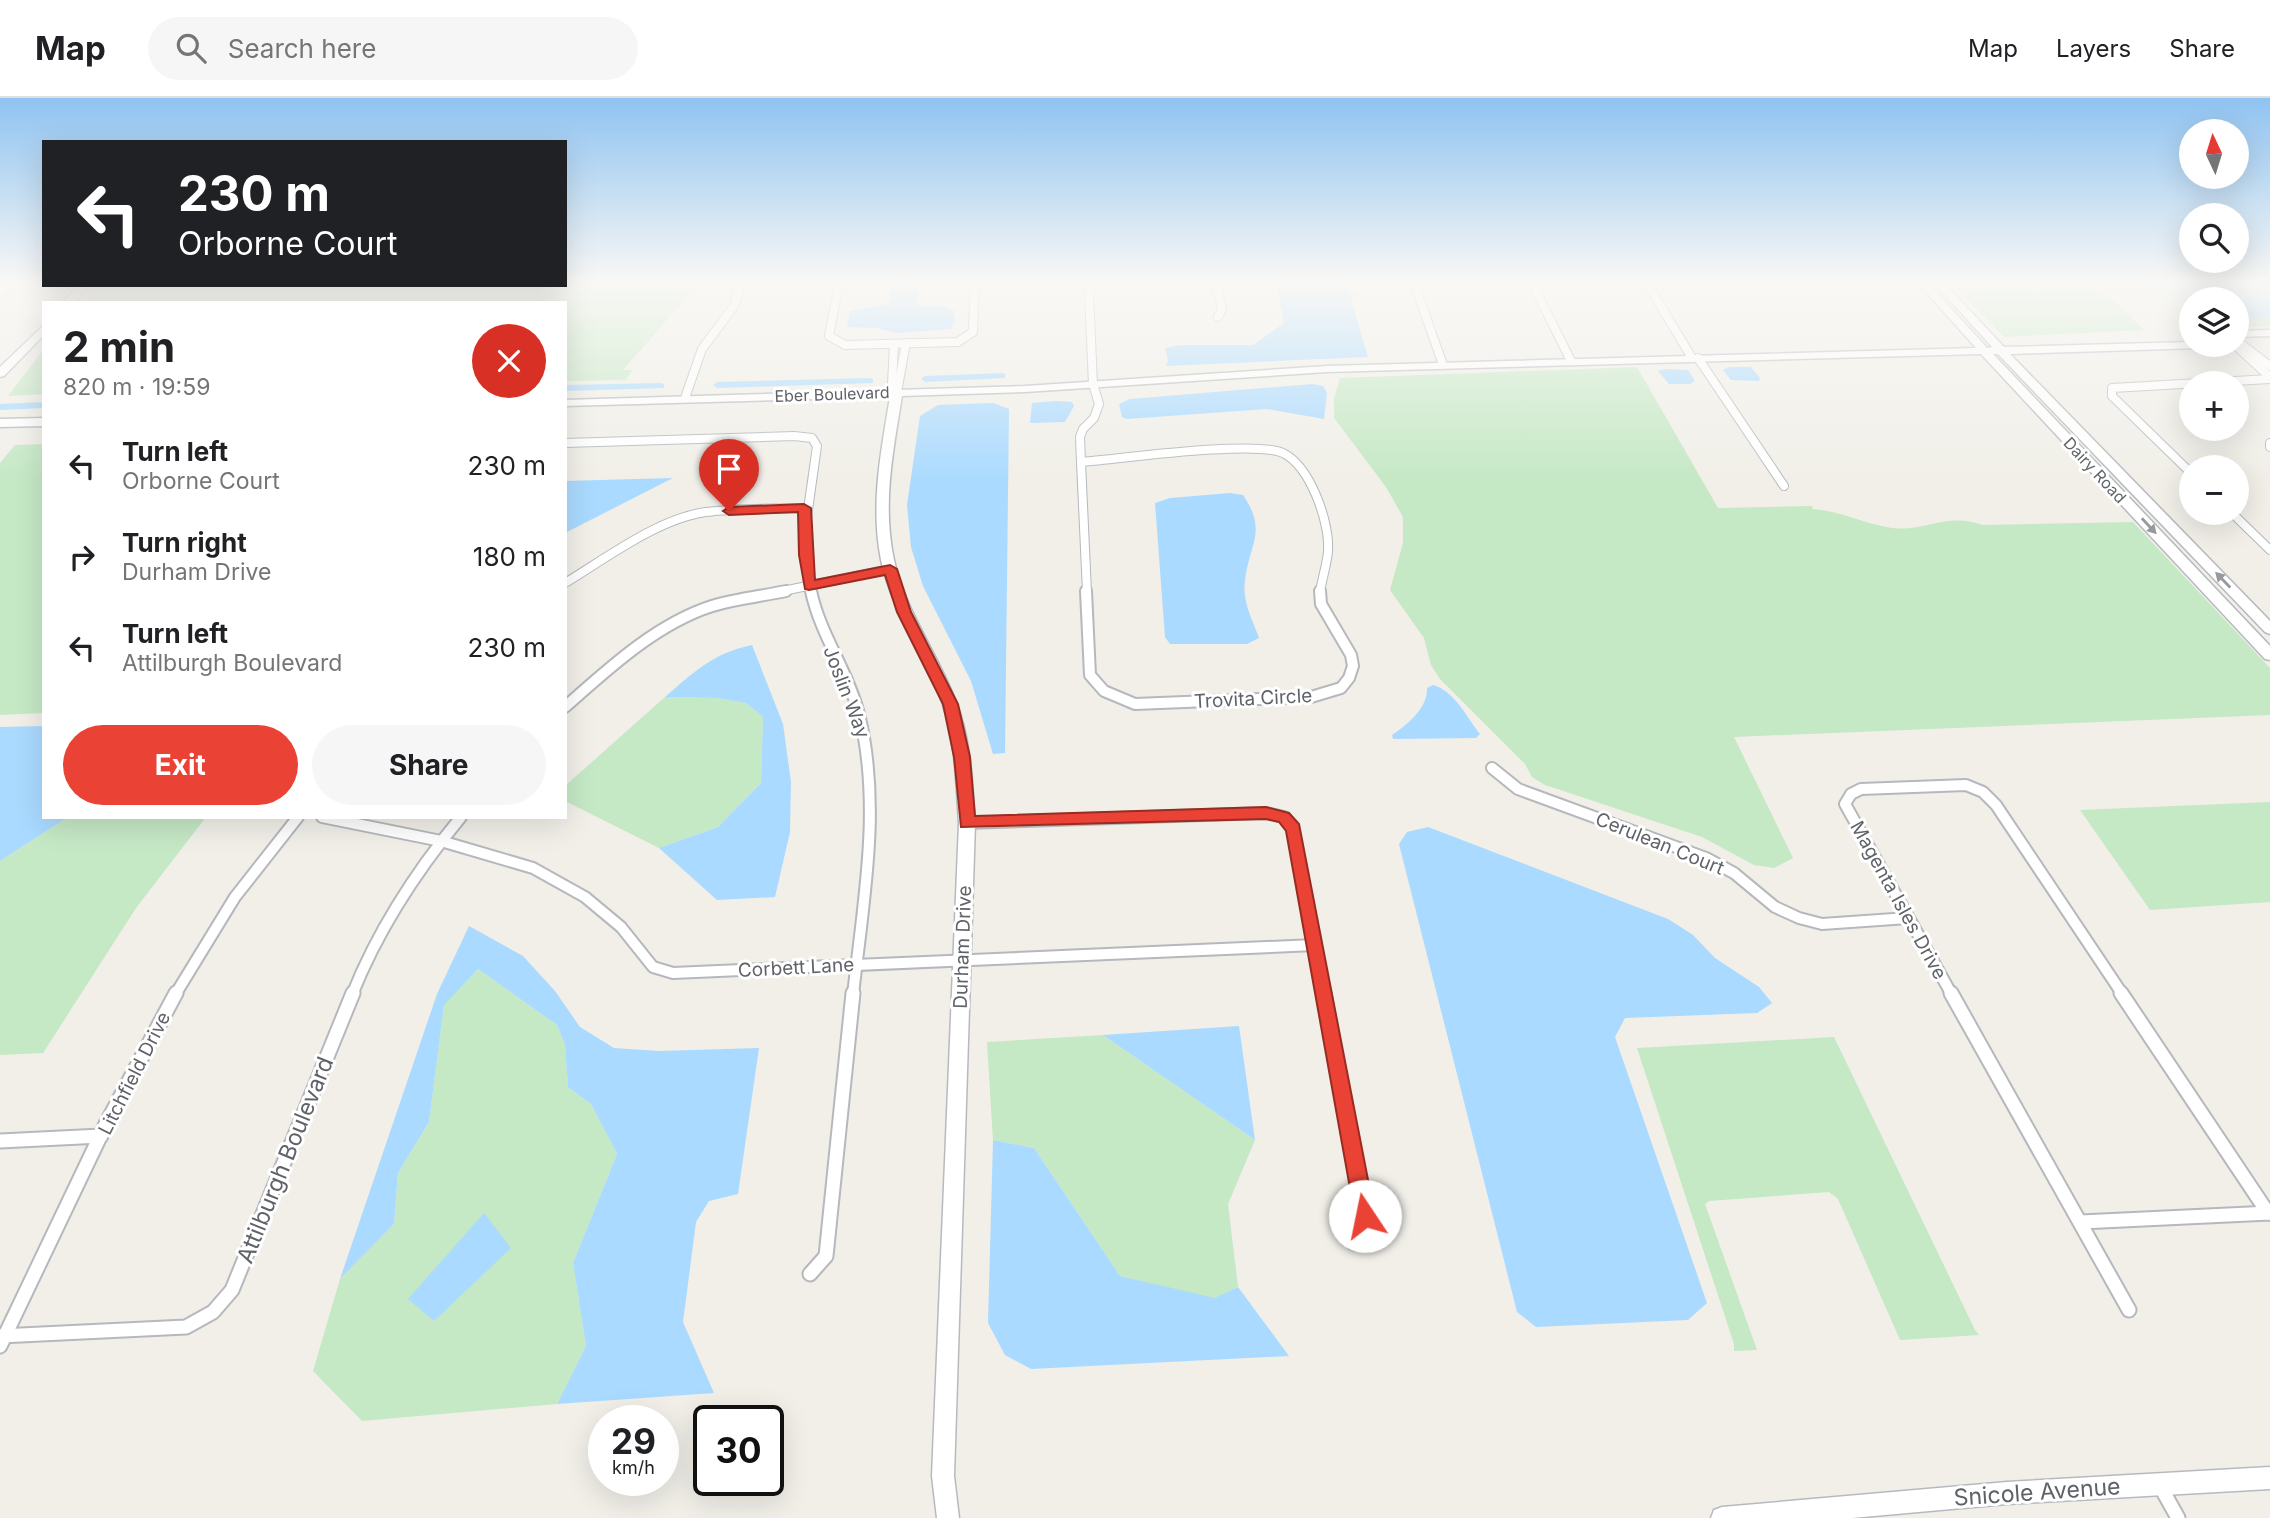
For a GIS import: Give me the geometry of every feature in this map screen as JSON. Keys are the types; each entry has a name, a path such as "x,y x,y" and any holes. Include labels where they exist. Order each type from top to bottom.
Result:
{"street":[{"path":"0,374 24,349"},
{"path":"685,398 702,349"},
{"path":"894,349 892,384 897,392"},
{"path":"897,392 905,349"},
{"name":"Trovita Circle","path":"1081,462 1250,448 1282,452 1295,461 1313,488 1327,528 1328,551 1319,595 1321,604 1351,655 1353,666 1349,678 1341,688 1311,697 1135,704 1112,697 1098,688 1090,675 1081,462 1080,438 1083,429 1094,418 1099,404 1093,384 1091,349"},
{"path":"1437,349 1443,365"},
{"path":"1565,349 1571,361"},
{"path":"1689,349 1784,486"},
{"name":"Eber Boulevard","path":"567,403 1025,389 1263,372 1443,365 1955,349"},
{"name":"Dairy Road","path":"1991,349 2270,629"},
{"name":"Dairy Road","path":"1991,349 2270,655"},
{"path":"2249,350 2270,366"},
{"path":"2249,354 2270,378"},
{"path":"2179,461 2112,396 2112,388 2270,378"},
{"name":"Durham Drive","path":"897,392 884,476 884,540 904,612 950,704 962,757 967,823 943,1476 948,1518"},
{"path":"0,423 42,422"},
{"name":"Joslin Way","path":"567,443 794,436 812,438 817,446 804,508 809,586 820,624 844,672 867,738 871,825 826,1256 810,1274"},
{"path":"567,582 622,549 688,515 804,508"},
{"path":"2244,525 2270,550"},
{"path":"567,705 646,643 692,613 712,606 890,569"},
{"name":"Cerulean Court","path":"1492,768 1518,789 1706,859 1734,873 1775,907 1799,918 1822,924 1908,918"},
{"name":"Magenta Isles Drive","path":"2129,1310 1846,804 1851,794 1861,789 1966,785 1983,792 1996,804 2269,1213"},
{"path":"967,823 1266,813 1284,817 1293,828 1365,1216 1354,1243"},
{"name":"Litchfield Drive","path":"2,1339 140,1055 180,984 228,907 296,819"},
{"name":"Corbett Lane","path":"332,819 441,841 533,868 585,897 621,927 653,967 673,973 1315,944"},
{"name":"Attilburgh Boulevard","path":"2,1339 186,1326 213,1312 232,1290 362,970 399,906 441,841 459,819"},
{"path":"0,1141 102,1136"},
{"path":"2081,1222 2269,1213"},
{"name":"Snicole Avenue","path":"1722,1518 2007,1493 2270,1478"},
{"path":"2159,1484 2178,1518"}],"green space":[{"path":"567,349 641,349 623,370 632,370 626,380 567,381"},
{"path":"42,352 42,394 8,396"},
{"path":"1637,367 1718,508 1812,506 1813,509 1892,528 1946,521 1983,525 2133,522 2270,668 2270,715 1734,737 1793,858 1774,868 1754,865 1702,837 1545,785 1532,777 1525,764 1440,679 1431,665 1424,638 1390,590 1403,543 1403,517 1386,487 1334,418 1334,398 1340,378"},
{"path":"42,444 42,713 0,715 0,463 15,445"},
{"path":"665,697 717,698 746,703 763,717 761,783 718,827 659,848 567,802 567,784"},
{"path":"2270,802 2270,902 2150,910 2080,810"},
{"path":"65,819 204,819 136,908 43,1053 0,1055 0,861"},
{"path":"478,969 557,1025 565,1045 568,1087 591,1104 617,1154 573,1263 586,1346 557,1404 362,1421 313,1371 340,1279 394,1224 398,1173 429,1122 444,1004"},
{"path":"1103,1035 1255,1140 1228,1204 1238,1287 1215,1299 1120,1276 1034,1148 993,1140 987,1042"},
{"path":"1834,1037 1979,1335 1900,1340 1838,1199 1829,1192 1709,1201 1705,1204 1757,1350 1734,1351 1734,1344 1637,1048"}],"water":[{"path":"1165,349 1366,349 1368,357 1166,366 1168,361"},
{"path":"1728,367 1751,367 1760,378 1759,381 1731,380 1723,370"},
{"path":"1688,370 1695,381 1690,384 1669,384 1658,371"},
{"path":"1313,384 1323,386 1327,393 1324,419 1267,409 1127,419 1122,417 1119,404 1130,399"},
{"path":"1072,402 1074,406 1065,422 1030,423 1032,403"},
{"path":"993,403 1009,409 1005,753 993,754 971,681 923,586 911,547 907,505 920,416 938,405"},
{"path":"673,478 567,532 567,481"},
{"path":"1230,493 1243,495 1256,529 1244,588 1248,610 1259,638 1247,644 1170,644 1165,637 1155,503 1170,498"},
{"path":"752,645 783,724 791,782 790,832 775,897 717,900 659,848 718,827 761,783 763,717 746,703 717,698 665,697 715,658"},
{"path":"1433,685 1448,693 1460,706 1480,734 1476,738 1393,739 1392,735 1420,709 1427,688"},
{"path":"42,726 42,819 65,819 0,861 0,727"},
{"path":"1428,827 1668,919 1693,935 1715,958 1759,987 1772,1003 1757,1013 1625,1018 1615,1037 1707,1303 1688,1320 1536,1327 1517,1312 1399,844 1407,832"},
{"path":"469,926 523,956 555,991 580,1027 614,1048 659,1051 759,1048 738,1194 709,1201 696,1222 683,1322 714,1393 557,1404 586,1346 573,1263 617,1154 591,1104 568,1087 565,1045 557,1025 478,969 444,1005 429,1122 398,1173 394,1224 340,1279 437,994"},
{"path":"1239,1026 1255,1140 1103,1035"},
{"path":"993,1140 1034,1148 1120,1276 1215,1298 1238,1287 1289,1356 1031,1369 1005,1355 988,1323"},
{"path":"484,1213 511,1248 434,1321 408,1299"}],"waterway":[{"path":"925,379 1002,376"},
{"path":"717,385 870,381"},
{"path":"567,388 661,386"},
{"path":"0,407 42,405"}],"route":[{"path":"729,511 804,508 809,586 890,569 904,612 950,704 962,757 967,823 1266,813 1284,817 1293,828 1365,1216"}]}
